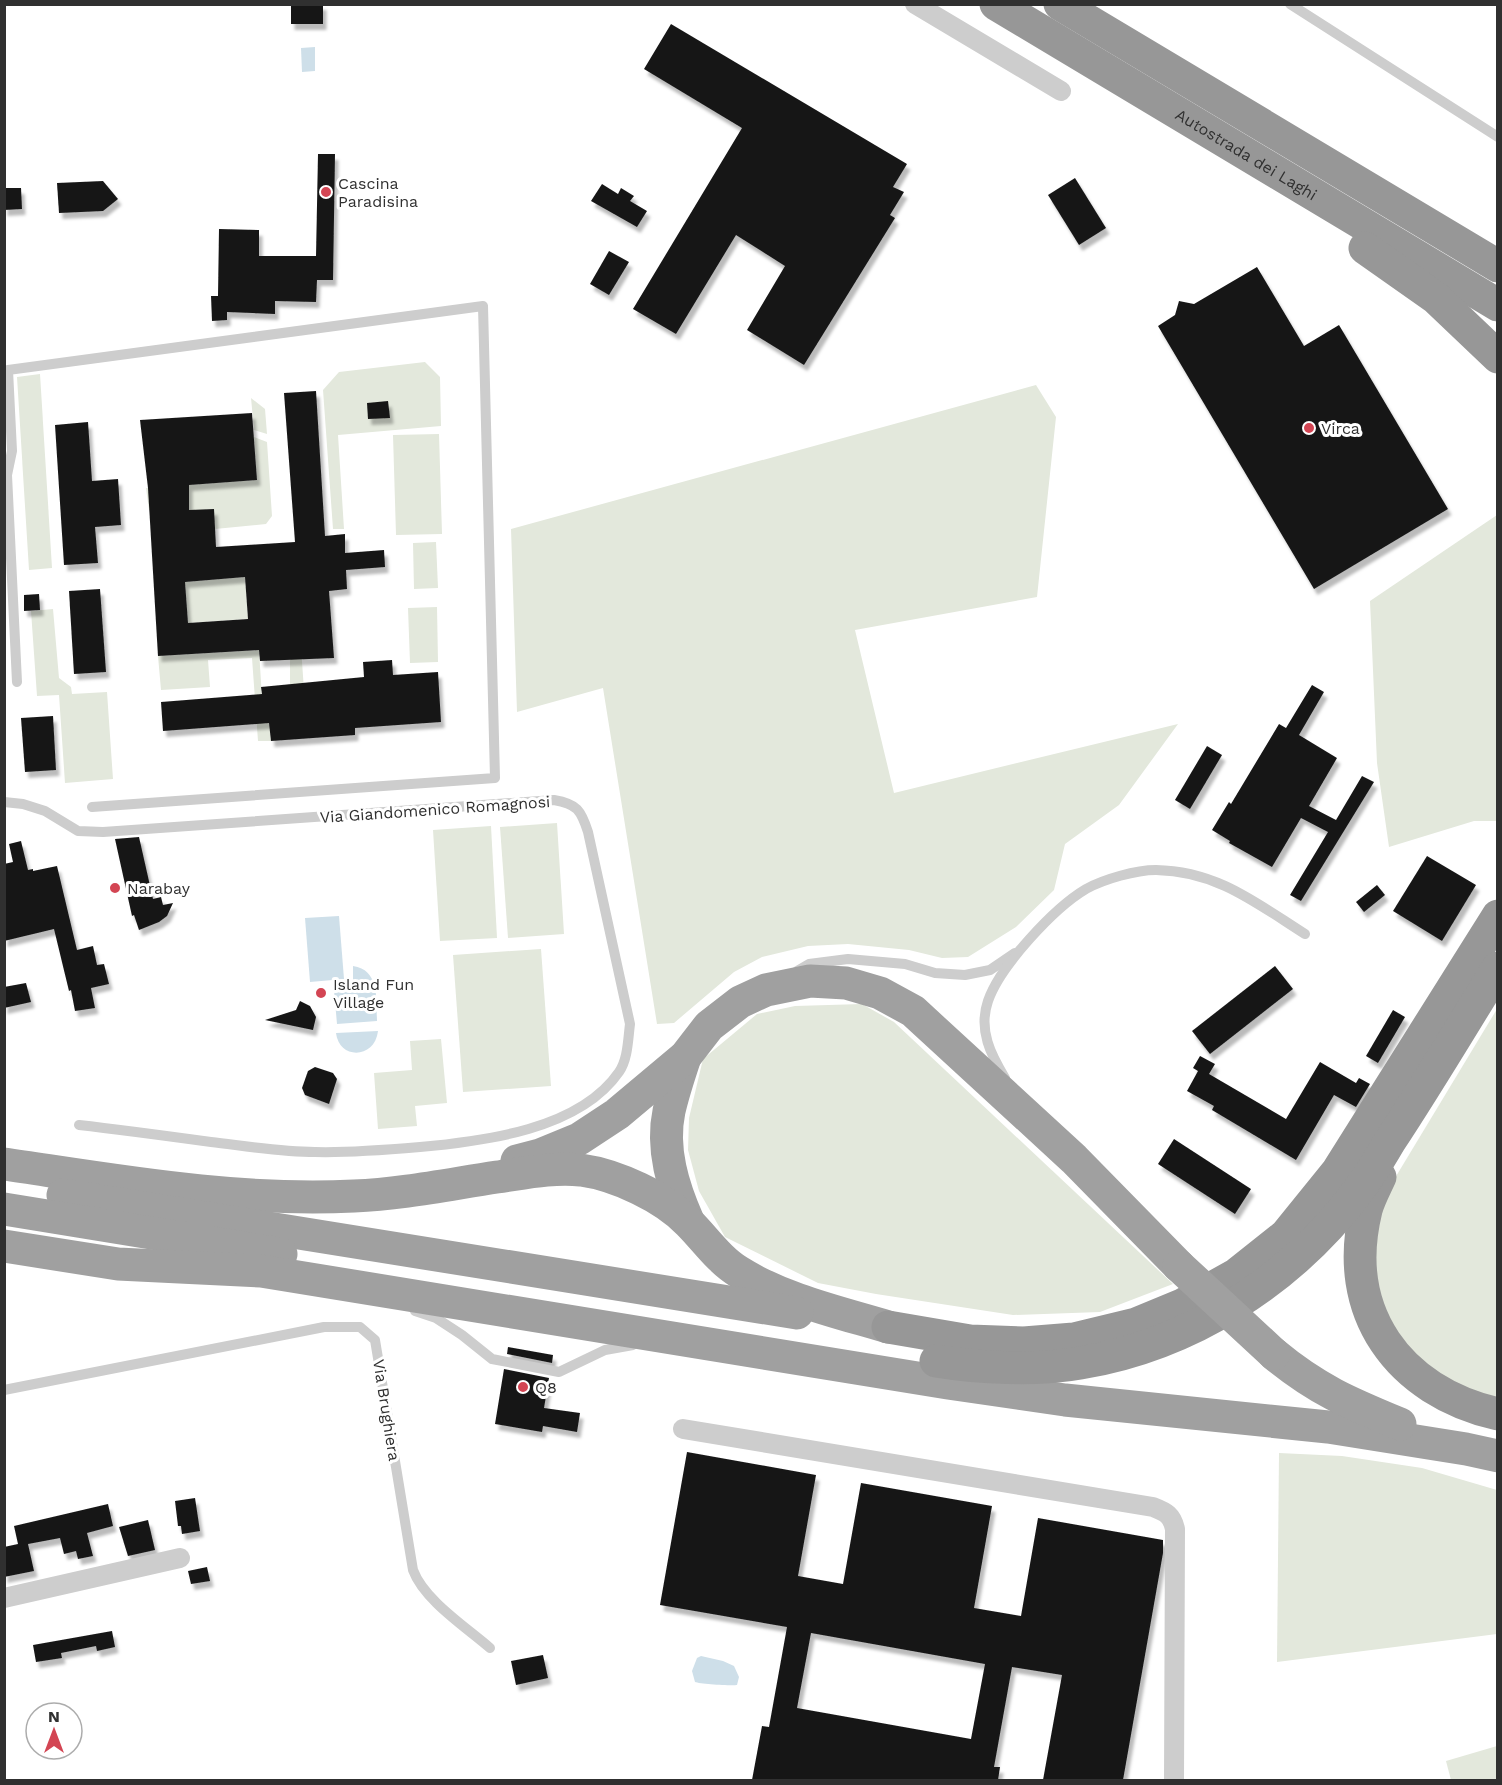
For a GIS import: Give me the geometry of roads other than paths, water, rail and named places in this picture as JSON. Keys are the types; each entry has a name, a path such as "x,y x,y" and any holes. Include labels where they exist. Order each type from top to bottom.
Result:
{"highway":[{"name":"Autostrada dei Laghi","path":"996,4 1497,305"},
{"name":"Autostrada dei Laghi","path":"1060,4 1496,265"},
{"path":"1241,150 1359,244 1436,298 1497,357"},
{"path":"4,1186 970,1341 1024,1343 1074,1339 1136,1324 1182,1305 1237,1274 1286,1235 1337,1172 1496,918"},
{"path":"4,1209 968,1366 1026,1367 1079,1364 1144,1348 1193,1328 1249,1296 1305,1251 1358,1191 1497,968"},
{"path":"423,1188 540,1155 579,1139 617,1114 685,1057 708,1026 740,1002 766,990 810,981 846,983 880,993 913,1011 1074,1160 1179,1266 1297,1373 1339,1398 1466,1449"},
{"path":"685,1057 668,1113 666,1144 677,1196 688,1221"},
{"path":"1404,1120 1367,1208 1361,1235 1359,1257 1362,1283 1369,1308 1380,1333 1407,1369 1424,1383 1458,1403 1497,1414"},
{"path":"4,1144 261,1187 307,1197"},
{"path":"4,1164 170,1188 307,1197 355,1196 544,1170 580,1170 616,1178 664,1204 688,1221 709,1245 738,1271 777,1292 888,1328"},
{"path":"4,1230 1065,1401 1328,1426 1497,1456"},
{"path":"4,1246 117,1264 261,1271"},
{"path":"1383,1417 1497,1433"}],"street":[{"path":"915,4 1061,91"},
{"path":"683,1429 1153,1507 1166,1512 1173,1518 1175,1530 1174,1780"},
{"path":"4,1598 180,1558"}],"lane":[{"path":"1290,4 1497,137"},
{"path":"18,682 8,569 7,475 12,451 8,370 483,306 495,778 92,807"},
{"name":"Via Giandomenico Romagnosi","path":"4,802 23,804 45,812 78,831 104,832 554,800 570,803 582,814 590,843 630,1024 627,1049 620,1070 606,1088 578,1108 542,1125 472,1142 314,1152 249,1147 79,1125"},
{"path":"1074,1160 1005,1078 990,1054 985,1030 987,1002 999,980 1022,948 1056,913 1087,889 1123,875 1154,870 1188,872 1217,882 1248,898 1305,934"},
{"path":"766,990 809,964 848,959 877,961 905,964 935,973 965,975 990,970 1022,948"},
{"path":"332,1283 436,1318 492,1359 559,1372 616,1347 714,1344"},
{"name":"Via Brughiera","path":"4,1390 324,1327 360,1327 375,1340 413,1570 417,1580 430,1596 490,1648"}],"place":[{"name":"Cascina Paradisina","path":"326,192"},
{"name":"Virca","path":"1309,428"},
{"name":"Narabay","path":"115,888"},
{"name":"Island Fun Village","path":"321,993"},
{"name":"Q8","path":"523,1387"}]}
